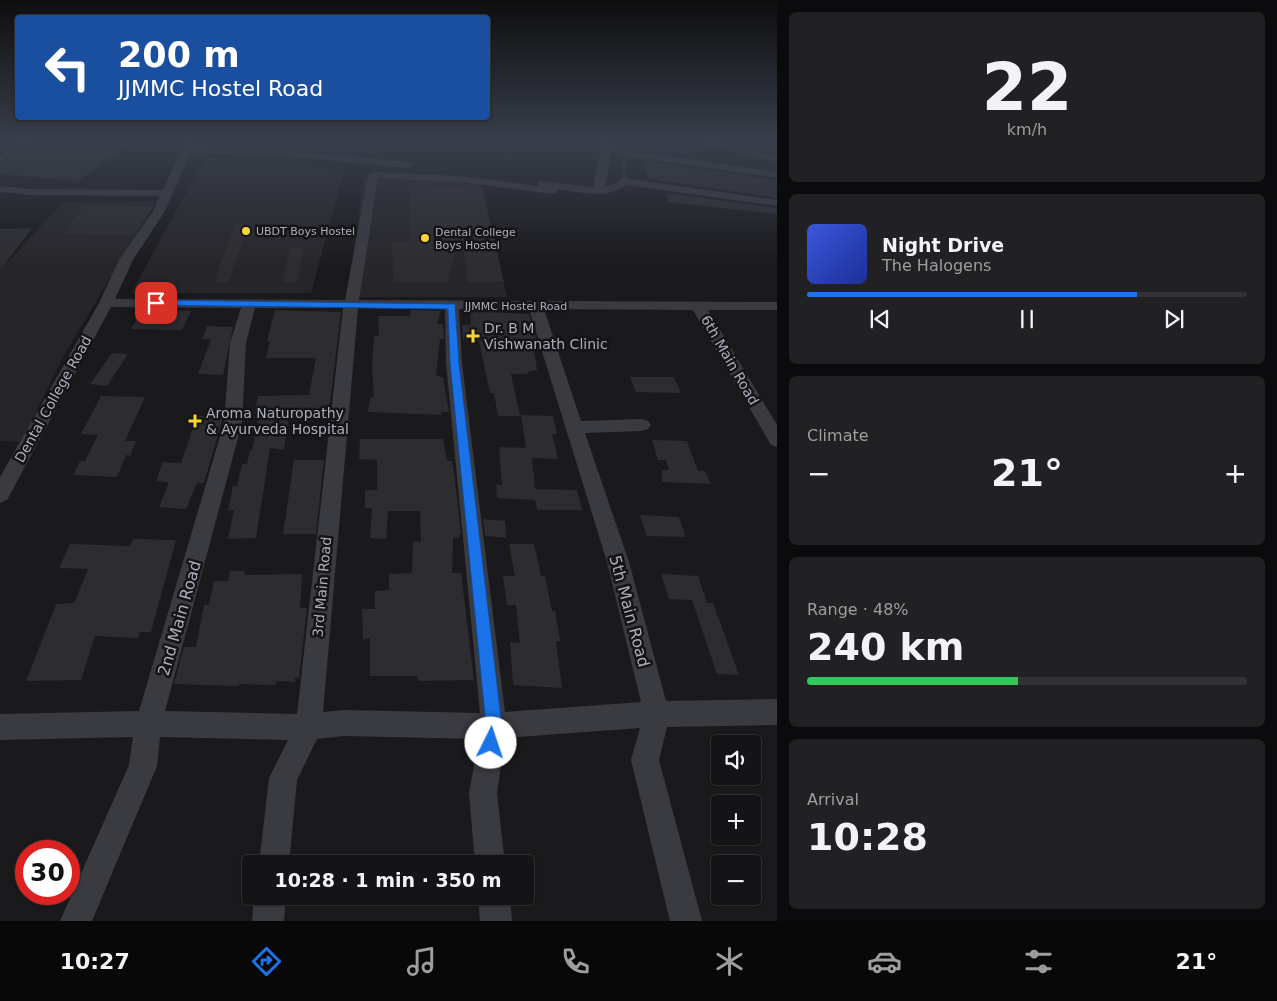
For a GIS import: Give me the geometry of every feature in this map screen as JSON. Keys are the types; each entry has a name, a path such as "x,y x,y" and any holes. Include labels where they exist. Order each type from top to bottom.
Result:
{"street":[{"name":"Dental College Road","path":"0,495 106,303 126,260 159,211 171,185"},
{"path":"350,304 371,185"},
{"path":"506,185 553,191"},
{"path":"553,185 598,191 619,185"},
{"path":"598,191 599,185"},
{"path":"652,185 777,203"},
{"path":"0,189 31,192 168,193"},
{"name":"JJMMC Hostel Road","path":"106,303 777,306"},
{"name":"3rd Main Road","path":"275,855 283,778 309,727 350,304"},
{"name":"2nd Main Road","path":"76,921 142,766 148,724 233,422 238,343 249,305"},
{"name":"5th Main Road","path":"535,305 618,562 657,714 645,760 686,921"},
{"path":"452,306 454,363 494,726 483,793 489,855"},
{"name":"6th Main Road","path":"698,306 777,440"},
{"path":"575,428 642,425"},
{"path":"0,727 148,724 309,727 344,723 494,726 657,714 777,712"},
{"path":"268,921 269,905"},
{"path":"495,905 496,921"}],"shaded area":[{"name":"UBDT Boys Hostel","path":"191,185 340,185 311,293 131,293"},
{"name":"Dental College Boys Hostel","path":"362,185 480,185 507,297 350,297"},
{"path":"156,202 64,355 21,442 0,441 0,263 7,263 62,203"}],"building":[{"path":"409,185 427,185 427,188 465,188 464,185 482,187 504,282 467,282 461,225 448,282 393,282 392,242 409,241"},
{"path":"689,185 777,185 777,198"},
{"path":"667,193 777,208 777,214 668,202"},
{"path":"84,206 153,207 134,235 63,234"},
{"path":"236,222 248,226 229,282 214,282"},
{"path":"32,228 0,271 0,229"},
{"path":"290,248 304,248 297,282 282,282"},
{"path":"142,310 191,311 182,330 131,329"},
{"path":"275,310 341,312 329,411 290,410 284,450 270,448 256,538 228,539 234,510 228,510 233,486 237,486 242,464 247,464 250,450 252,450 260,414 254,414 258,396 309,395 316,358 266,358 270,341 267,341"},
{"path":"411,310 441,311 437,324 443,324 444,339 440,339 436,376 443,377 449,412 441,412 441,415 368,412 370,397 374,398 372,366 374,336 379,336 378,316 410,316"},
{"path":"470,311 529,314 537,341 533,341 537,370 527,372 528,374 511,374 520,416 498,416 494,393 490,393 479,341 463,339 462,325 471,325"},
{"path":"207,326 233,327 223,375 198,374 211,339 202,339"},
{"path":"112,353 128,354 107,386 90,384"},
{"path":"630,377 674,377 681,393 636,392"},
{"path":"101,396 145,397 125,441 136,441 130,456 126,455 117,477 73,475 80,461 85,461 98,435 81,434"},
{"path":"521,415 553,416 557,434 552,434 558,459 532,458 535,489 577,490 582,510 537,510 535,500 497,498 496,485 502,485 499,447 526,448"},
{"path":"197,416 223,417 204,483 197,483 186,509 159,507 169,482 156,481 163,462 181,463"},
{"path":"360,439 443,439 447,461 452,461 461,534 459,534 459,538 453,538 452,573 461,573 474,680 418,681 417,676 370,676 370,638 363,639 362,609 375,609 375,591 389,590 389,574 412,573 413,541 421,542 420,511 388,511 386,539 370,538 372,508 365,508 365,490 377,490 377,460 359,459"},
{"path":"652,440 687,441 698,471 705,471 711,484 662,482 662,470 669,470 666,460 658,460"},
{"path":"294,460 324,460 316,534 283,534"},
{"path":"640,515 679,517 686,537 647,536"},
{"path":"483,519 505,521 506,538 485,536"},
{"path":"133,539 176,540 151,632 140,632 138,638 95,636 81,680 26,681 56,604 74,603 88,569 59,568 70,544 130,546"},
{"path":"509,544 534,544 541,576 545,576 552,611 555,611 560,641 556,641 562,688 513,685 510,642 520,643 516,605 507,605 503,576 515,576"},
{"path":"230,571 245,571 244,575 302,574 300,608 307,608 299,678 295,678 295,682 276,681 276,685 239,684 239,686 174,684 184,647 196,647 204,605 209,605 214,581 228,581"},
{"path":"661,574 698,576 707,603 713,603 739,675 717,674 692,600 669,599"}],"place":[{"name":"UBDT Boys Hostel","path":"246,231"},
{"name":"Dental College Boys Hostel","path":"425,238"},
{"name":"Dr. B M Vishwanath Clinic","path":"473,336"},
{"name":"Aroma Naturopathy & Ayurveda Hospital","path":"195,421"}],"route":[{"path":"156,303 452,306 454,363 494,726 491,743"}]}
